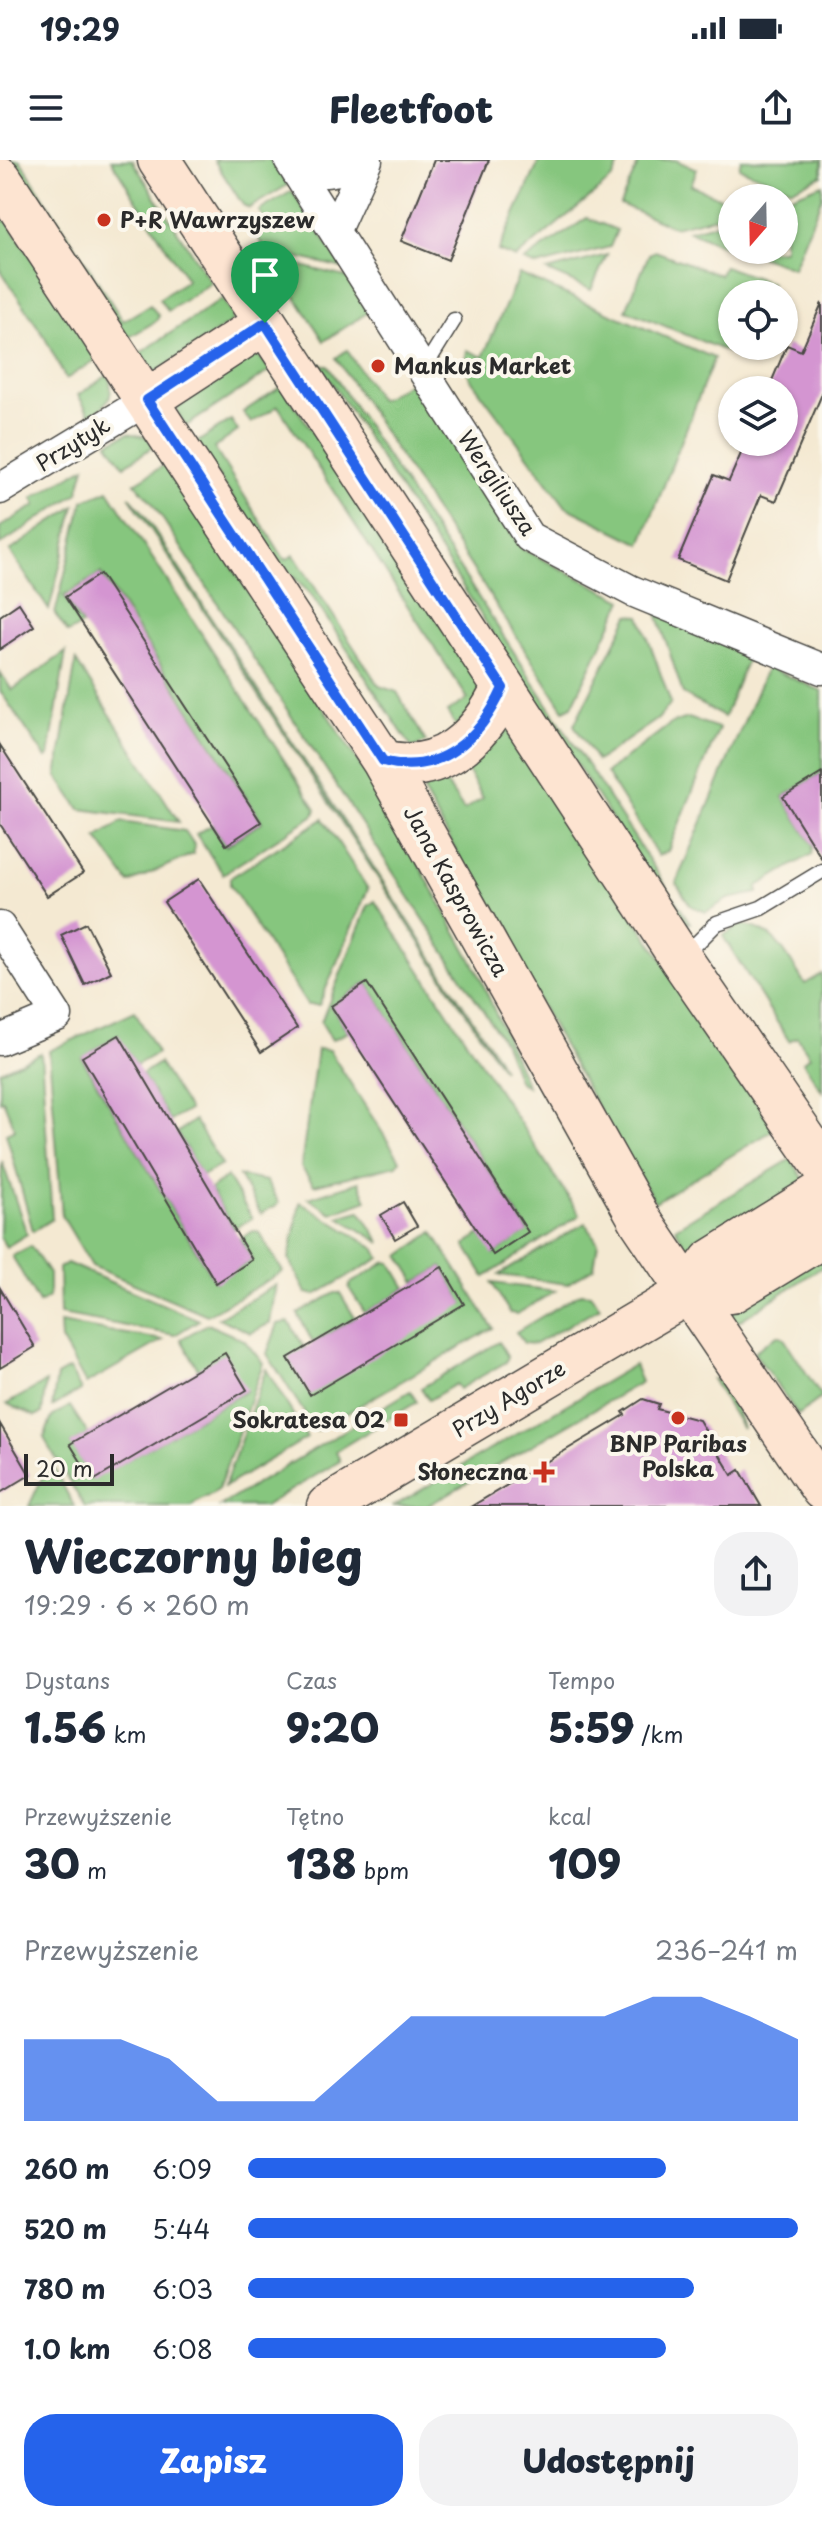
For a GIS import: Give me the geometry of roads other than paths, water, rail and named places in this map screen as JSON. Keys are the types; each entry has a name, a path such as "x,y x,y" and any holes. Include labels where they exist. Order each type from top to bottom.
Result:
{"main road":[{"path":"159,160 681,959 822,1164"},
{"name":"Jana Kasprowicza","path":"0,178 383,761 642,1223 822,1489"},
{"path":"147,400 265,323"},
{"path":"383,761 406,767 430,764 475,735 488,720 503,688"},
{"path":"689,1292 711,1261 822,1192"},
{"path":"689,1292 731,1292 822,1237"},
{"name":"Przy Agorze","path":"331,1505 689,1292"}],"street":[{"path":"291,163 308,172 335,172 364,160"},
{"path":"335,230 364,160"},
{"name":"Wergiliusza","path":"291,163 529,537 632,591 822,667"},
{"name":"Przytyk","path":"0,489 147,400"},
{"path":"0,927 57,1016 0,1040"}],"lane":[{"path":"423,370 454,320"},
{"path":"681,959 717,923 761,908 822,871"}],"place":[{"name":"P+R Wawrzyszew","path":"104,220"},
{"name":"Mankus Market","path":"378,366"},
{"name":"BNP Paribas Polska","path":"678,1418"},
{"name":"Sokratesa 02","path":"401,1420"},
{"name":"Słoneczna","path":"544,1472"}]}
